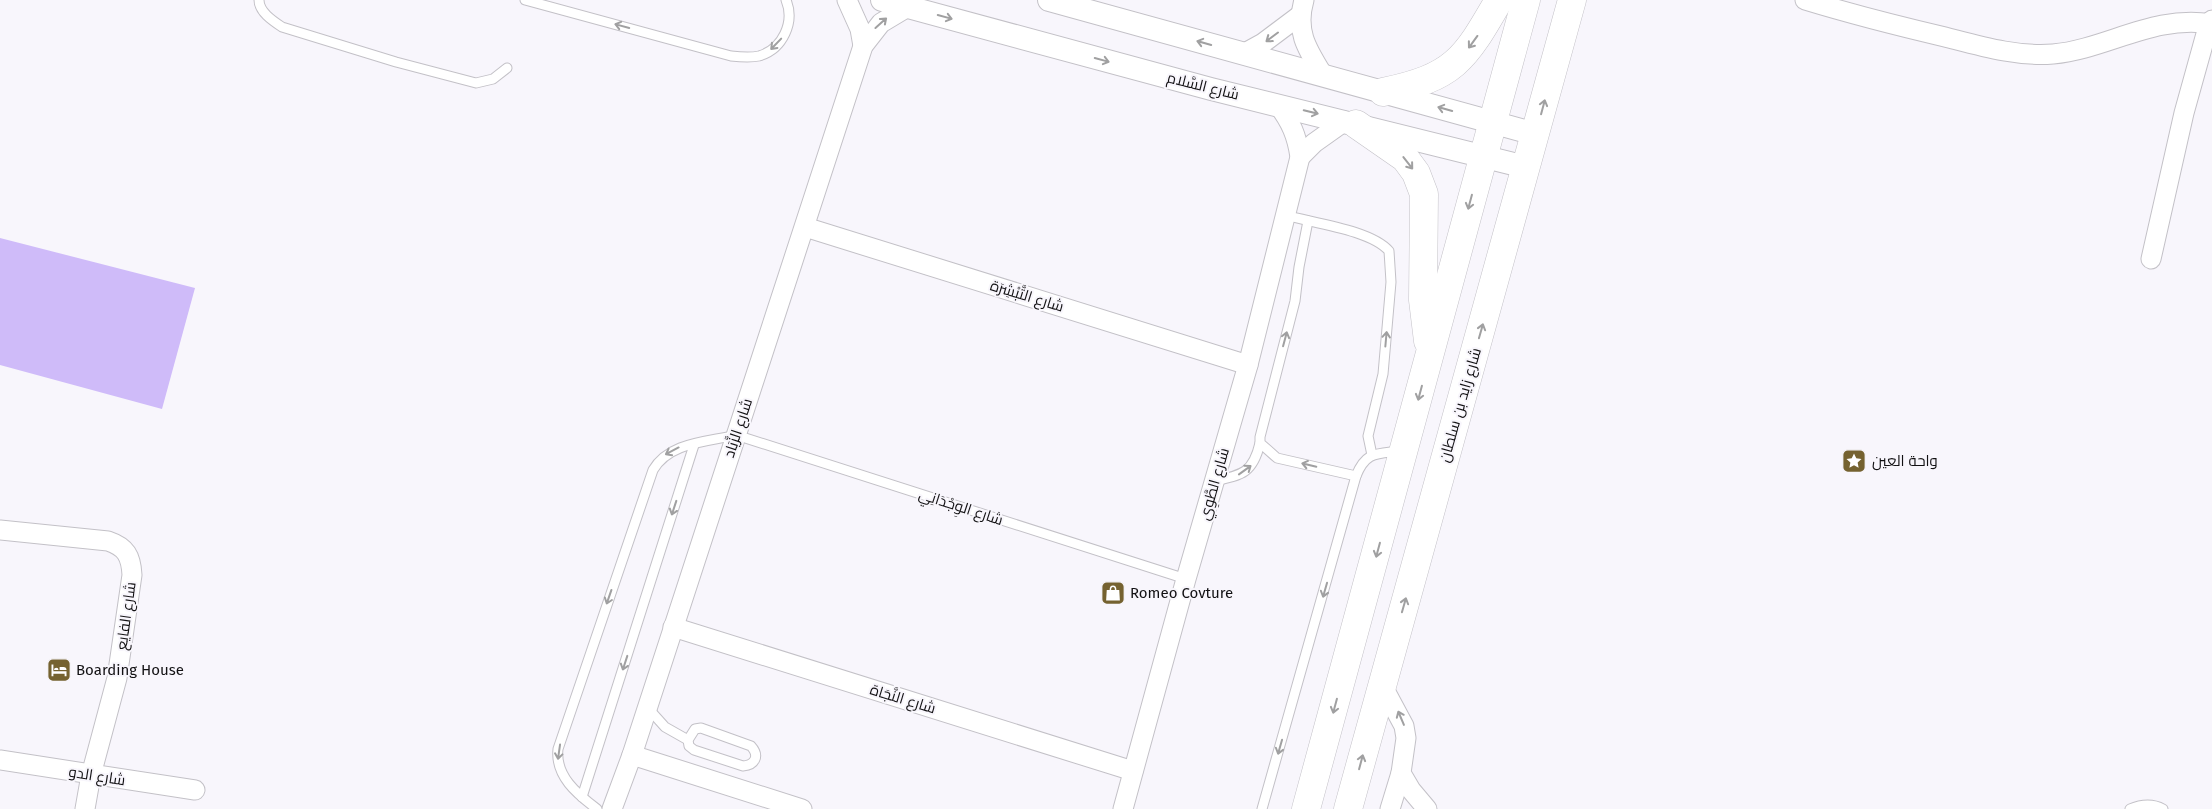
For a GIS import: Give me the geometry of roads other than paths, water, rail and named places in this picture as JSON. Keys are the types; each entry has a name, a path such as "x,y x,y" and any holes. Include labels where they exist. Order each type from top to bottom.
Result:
{"highway":[{"path":"1383,92 1413,86 1430,79 1456,64 1480,32 1499,0"},
{"path":"1306,809 1526,0"},
{"name":"شارع زايد بن سلطان","path":"1348,809 1572,0"},
{"path":"1350,123 1405,158 1416,173 1424,194 1423,300 1430,356"}],"street":[{"path":"847,0 860,29 863,46"},
{"name":"شارع السَّلام","path":"882,0 1211,89 1526,167"},
{"path":"1051,0 1535,134"},
{"path":"1805,0 1858,16 1986,47 2034,54 2064,51 2152,26 2195,21 2211,22 2184,113 2150,259"},
{"name":"شارع الزَّبَاد","path":"612,809 632,755 863,46 881,23 906,8"},
{"path":"1302,8 1305,42 1323,75"},
{"path":"1244,54 1263,43 1302,8"},
{"name":"شارع الطَّوِي","path":"1123,809 1186,579 1248,365 1300,157 1294,129 1278,105"},
{"path":"1300,157 1314,143 1350,123"},
{"name":"شارع التَّبْشِرَة","path":"805,226 1248,365"},
{"name":"شارع الفايع","path":"0,530 108,541 119,545 127,552 132,561 132,575 117,678 91,775 85,809"},
{"name":"شارع النَّجَاة","path":"673,627 1133,771"},
{"path":"1382,685 1404,726 1406,738 1401,773 1390,809"},
{"path":"632,755 802,809"},
{"name":"شارع الدو","path":"0,760 194,790"},
{"path":"1401,773 1411,790 1427,809"}],"lane":[{"path":"259,0 259,4 267,16 282,27 396,62 476,83 493,79 507,68"},
{"path":"525,0 732,56 748,57 759,56 770,50 781,40 788,28 790,18 786,0"},
{"path":"1285,215 1377,240 1390,251 1391,282 1383,374 1368,436 1372,455"},
{"path":"1215,481 1238,476 1246,471 1254,460 1260,443 1295,301 1299,267 1308,221"},
{"path":"597,809 582,798 562,774 558,765 558,749 653,470 658,460 667,453 684,446 736,435"},
{"name":"شارع الوِجْدَانِي","path":"736,435 1186,579"},
{"path":"1260,443 1277,458 1356,476"},
{"path":"582,798 694,444"},
{"path":"1262,809 1361,463 1372,455 1405,450"},
{"path":"647,707 665,727 688,740 690,746 699,753 743,766 749,766 756,757 756,751 751,746 707,729 695,729 688,740"},
{"path":"2130,809 2145,805 2157,805 2163,809"}],"place":[{"name":"واحة العين","path":"1854,461"},
{"name":"Romeo Covture","path":"1113,593"},
{"name":"Boarding House","path":"59,670"}]}
